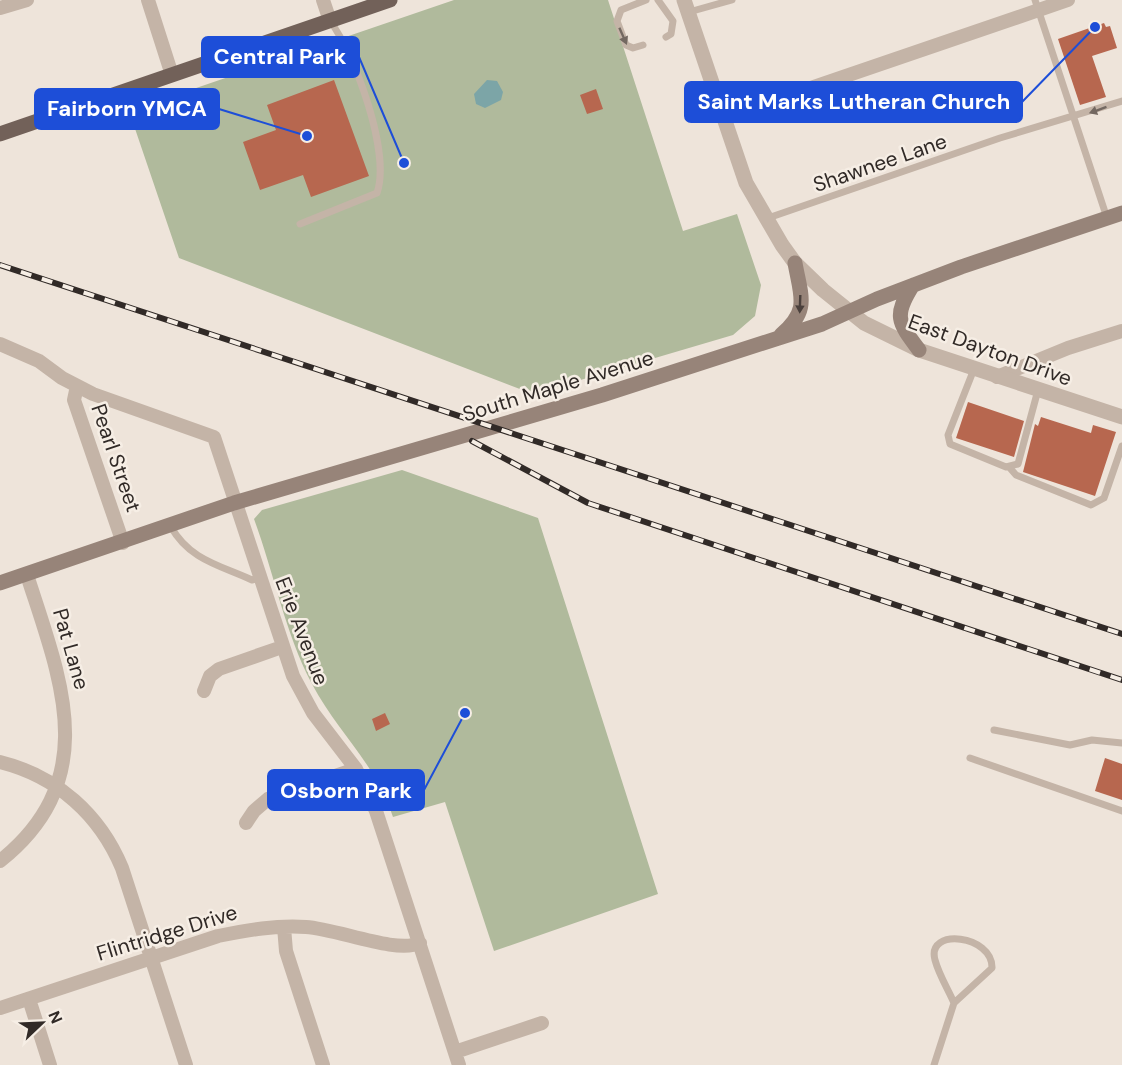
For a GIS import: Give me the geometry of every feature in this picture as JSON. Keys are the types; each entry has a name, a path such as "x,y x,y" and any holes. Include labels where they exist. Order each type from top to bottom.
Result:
{"main road":[{"path":"0,134 390,0"},
{"name":"South Maple Avenue","path":"0,583 171,527 234,503 603,395 822,324 913,285 1115,216"},
{"path":"778,338 792,325 801,308 795,263"},
{"path":"913,285 903,300 899,315 903,329 919,350"}],"street":[{"path":"0,8 27,0"},
{"path":"148,0 172,75"},
{"path":"323,0 330,21"},
{"path":"723,118 1037,5 1068,0"},
{"name":"East Dayton Drive","path":"686,6 746,183 765,219 795,263 864,323 919,350 1122,417"},
{"path":"997,377 1068,348 1122,331"},
{"path":"0,344 39,361 77,386"},
{"name":"Erie Avenue","path":"77,386 213,437 282,647 304,698 356,769 376,811 457,1059"},
{"name":"Pearl Street","path":"77,386 74,400 123,543"},
{"name":"Pat Lane","path":"0,861 37,822 56,785 65,744 64,700 60,679 27,574"},
{"path":"204,691 210,676 219,669 282,647"},
{"path":"0,762 27,770 56,785 88,812 111,845 122,868 186,1065"},
{"path":"246,823 254,811 268,799 356,769"},
{"path":"284,927 286,951 323,1065"},
{"name":"Flintridge Drive","path":"0,1008 218,936 284,927 333,930 398,948 420,943"},
{"path":"29,999 50,1065"},
{"path":"457,1059 542,1023"}],"lane":[{"path":"643,45 633,48 626,45 617,21 621,10 646,0"},
{"path":"658,0 673,21 671,34 666,37"},
{"path":"686,6 732,0"},
{"path":"1037,5 1074,114 1115,216"},
{"path":"300,224 377,193 382,179 379,146 366,99 340,34 330,21"},
{"name":"Shawnee Lane","path":"765,219 1074,114 1086,114 1122,101"},
{"path":"974,369 948,435 950,444 1009,467 1016,475 1091,505 1104,498 1122,446"},
{"path":"1009,467 1018,464 1038,390"},
{"path":"171,527 180,543 197,557 252,580 260,578"},
{"path":"994,730 1070,745 1092,740 1122,743"},
{"path":"970,758 1122,811"},
{"path":"934,1065 954,1003 992,968 992,958 985,948 954,937 943,940 936,948 934,958 954,1003"}],"green space":[{"path":"454,0 608,0 683,231 737,214 761,285 755,316 733,335 533,394 179,258 129,111"},
{"path":"402,470 538,518 658,894 494,951 445,802 393,817 376,779 322,701 294,644 254,519 262,510"}],"water":[{"path":"487,80 497,81 503,92 501,100 485,108 476,104 474,94"}],"building":[{"path":"1104,23 1106,27 1110,26 1117,48 1092,56 1106,97 1080,105 1058,39"},
{"path":"334,80 369,176 311,197 303,175 260,190 243,142 276,130 267,105"},
{"path":"596,89 603,109 587,114 580,95"},
{"path":"968,402 1024,421 1014,457 956,438"},
{"path":"1041,417 1091,433 1093,425 1116,432 1095,496 1023,472 1035,424 1038,426"},
{"path":"385,713 390,724 376,731 372,719"},
{"path":"1105,758 1122,764 1122,800 1095,791"}],"railway":[{"path":"0,265 1122,634"},
{"path":"472,441 588,503 1122,680"}],"place":[{"name":"Saint Marks Lutheran Church","path":"1095,27"},
{"name":"Fairborn YMCA","path":"307,136"},
{"name":"Central Park","path":"404,163"},
{"name":"Osborn Park","path":"465,713"}]}
